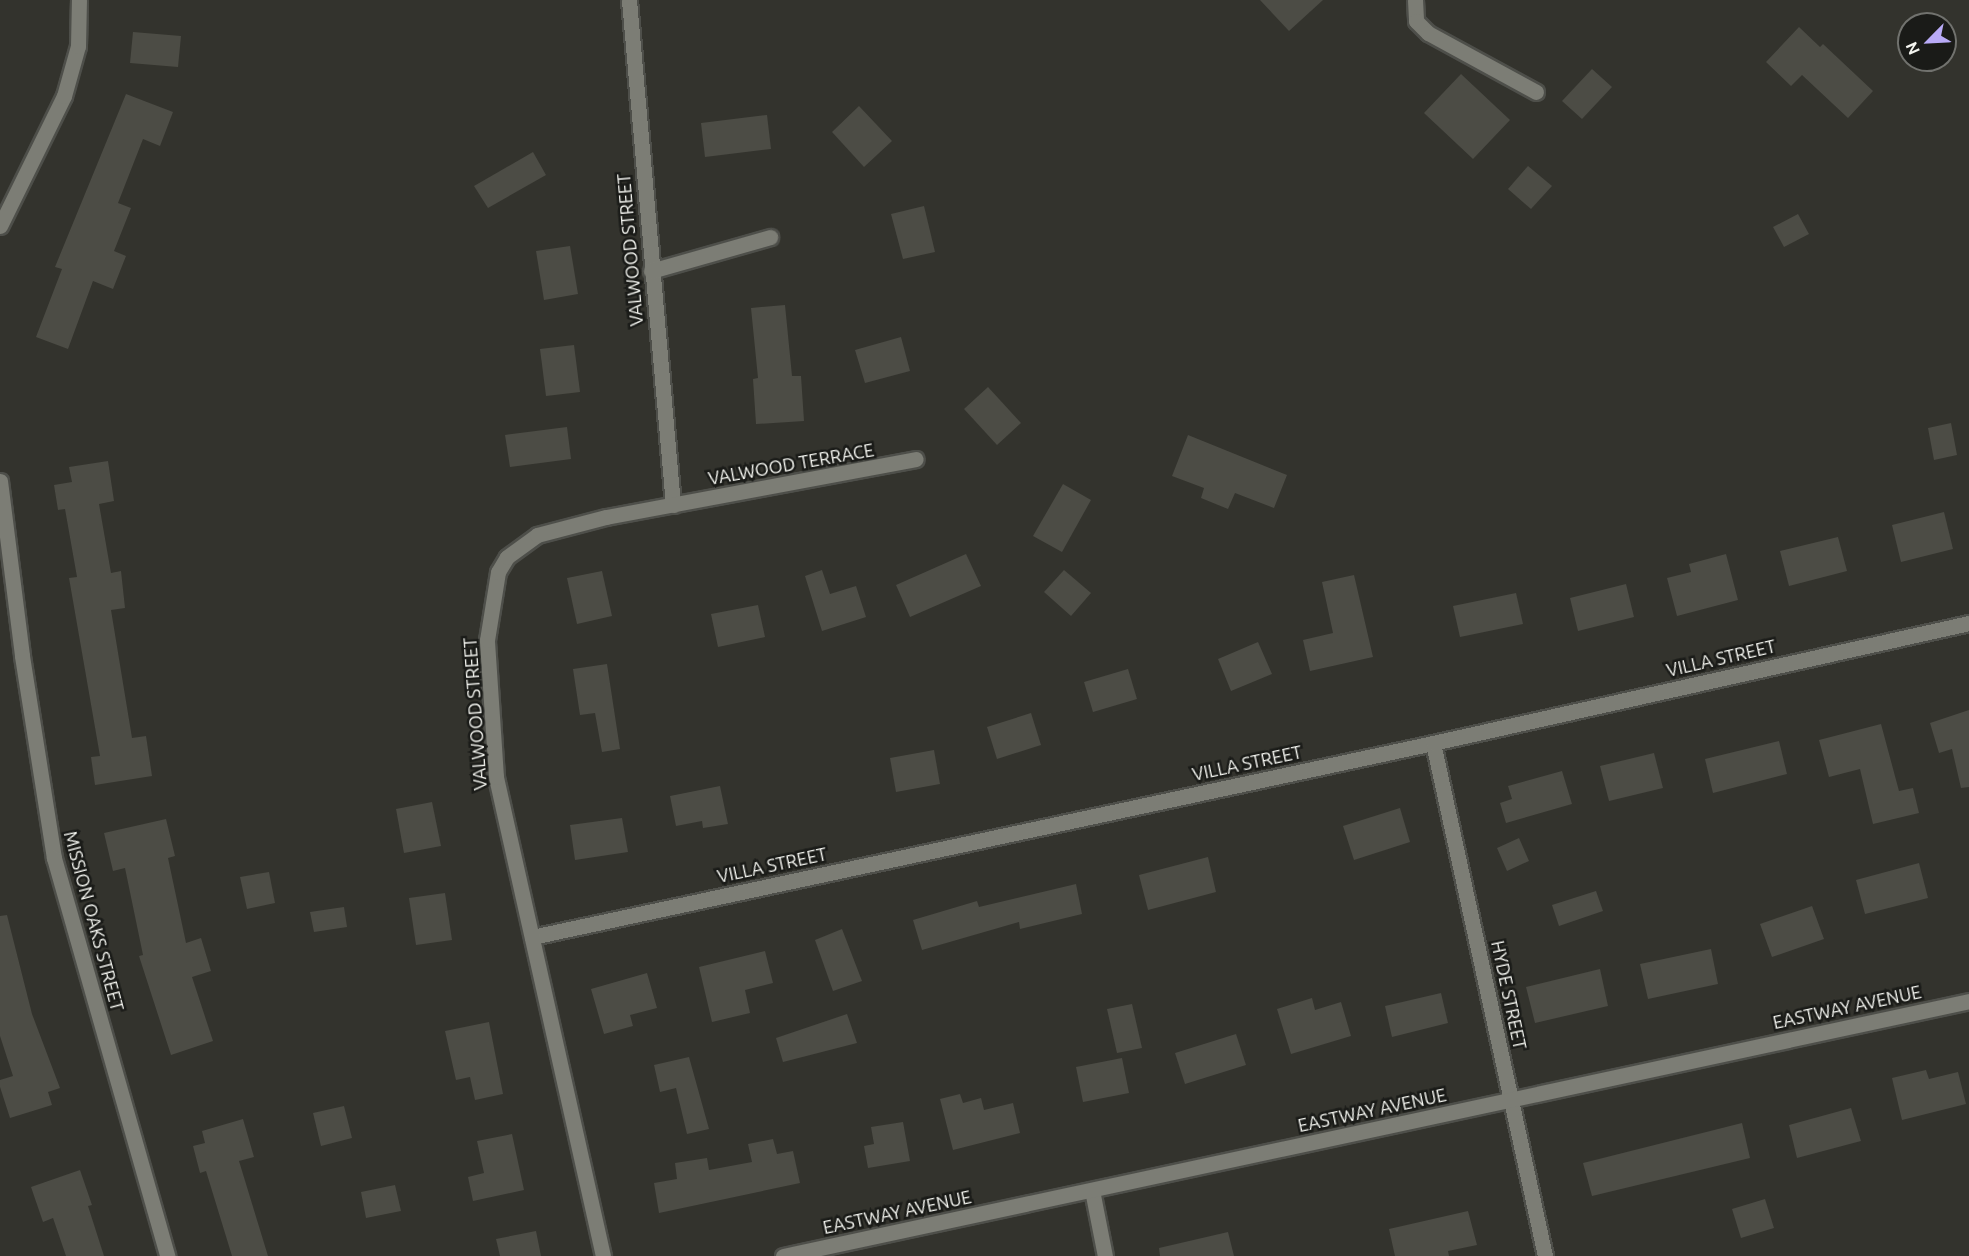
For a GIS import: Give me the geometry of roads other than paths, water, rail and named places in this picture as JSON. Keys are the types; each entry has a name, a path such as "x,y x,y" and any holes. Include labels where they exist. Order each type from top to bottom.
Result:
{"street":[{"path":"0,226 64,96 78,46 79,0"},
{"name":"VALWOOD STREET","path":"603,1256 496,777 487,640 492,590 507,557 537,535 673,505 629,0"},
{"path":"1415,0 1412,8 1416,21 1428,33 1536,92"},
{"path":"651,271 770,237"},
{"name":"VALWOOD TERRACE","path":"673,505 916,459"},
{"name":"MISSION OAKS STREET","path":"0,482 22,656 54,858 167,1256"},
{"name":"VILLA STREET","path":"532,937 1433,743 1969,623"},
{"name":"HYDE STREET","path":"1433,743 1545,1256"},
{"name":"EASTWAY AVENUE","path":"783,1256 1969,1001"},
{"path":"1092,1190 1105,1256"}]}
